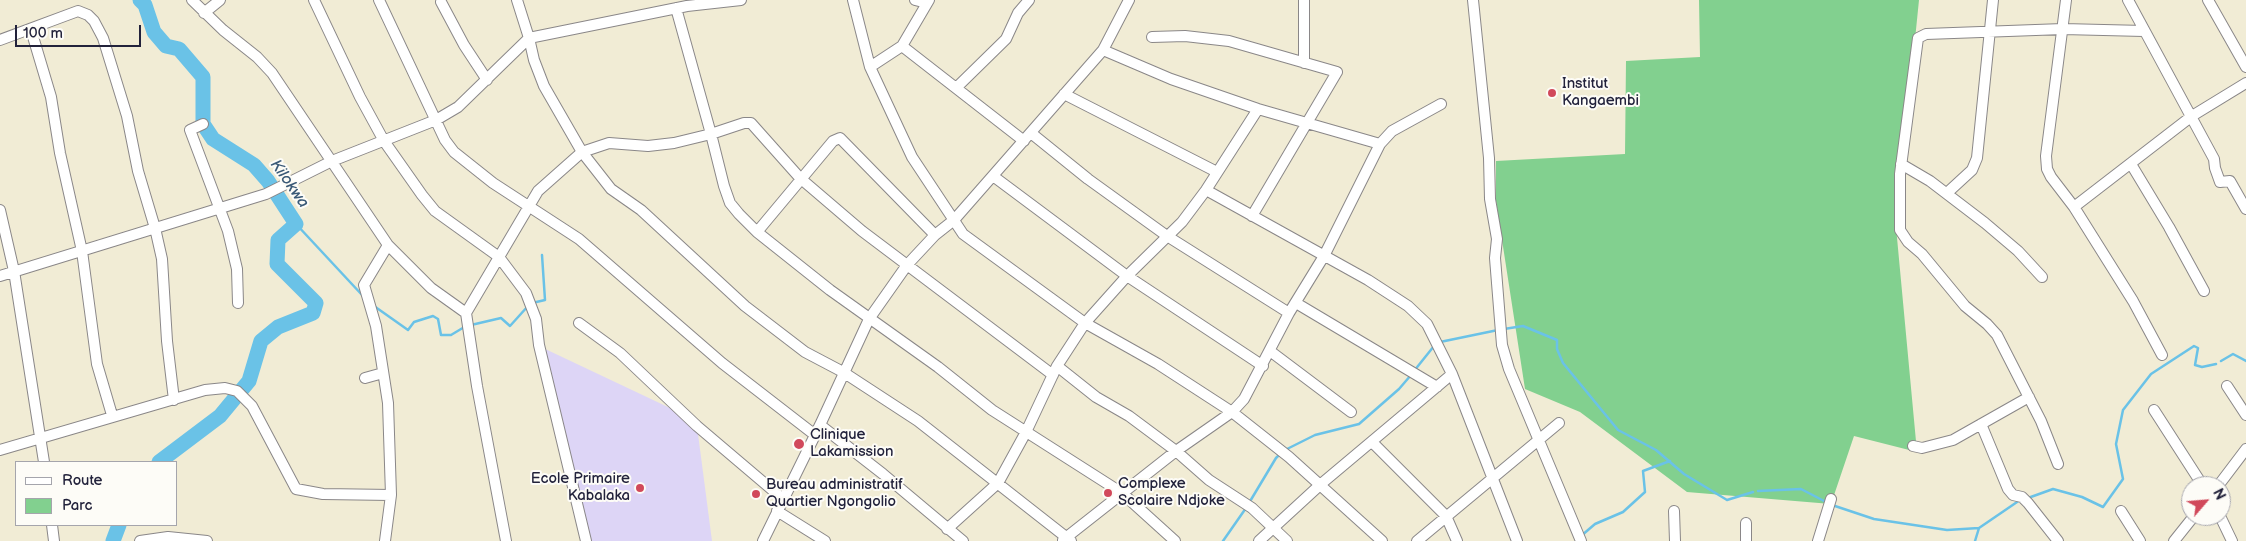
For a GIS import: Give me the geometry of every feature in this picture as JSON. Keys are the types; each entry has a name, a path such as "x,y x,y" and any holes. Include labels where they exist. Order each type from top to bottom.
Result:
{"street":[{"path":"192,0 204,13 257,57 272,73 388,245 431,288 466,313"},
{"path":"204,13 220,0"},
{"path":"314,0 360,97 384,141 435,211 499,257 516,277 536,319 539,345 586,541"},
{"path":"379,0 445,140 454,152 494,183 579,238 722,363 814,435"},
{"path":"517,0 534,60 544,86 582,152 611,189 641,210 745,306 805,352 843,372 918,421 1067,540 1122,493 1232,412 1244,399 1263,366 1289,313 1324,256 1380,144 1392,131 1441,104"},
{"path":"0,276 274,190 332,161 436,120 458,107 529,38 676,8 686,3 741,0"},
{"path":"853,0 870,67 912,157 963,234 1085,324 1158,364 1232,412 1321,484 1382,541"},
{"path":"870,67 902,46 928,2 915,0"},
{"path":"956,88 1006,39 1018,13 1028,0"},
{"path":"1304,0 1304,63"},
{"path":"1473,0 1489,158 1490,199 1497,239 1496,258 1500,328 1509,369 1580,539"},
{"path":"1947,193 1972,170 1977,158 1993,0"},
{"path":"2066,0 2046,156 2051,177 2074,207 2133,300 2162,355"},
{"path":"2128,0 2214,159 2220,182 2230,181 2246,209"},
{"path":"2208,0 2246,67"},
{"path":"763,541 820,425 868,319 907,265 935,235 954,220 1103,50 1126,1"},
{"path":"441,2 464,45 487,80"},
{"path":"676,8 730,203 757,232 868,319 938,367 992,410 1122,493 1175,541"},
{"path":"0,40 78,11 94,20 104,38 127,116 138,171 162,259 174,400"},
{"path":"2058,464 2041,421 1997,335 1965,306 1922,254 1908,242 1900,230 1901,164 1918,38 1926,34 2063,29 2144,31"},
{"path":"31,30 51,97 60,153 82,251 97,364 112,416"},
{"path":"1152,38 1184,36 1229,41 1337,72 1252,216"},
{"path":"902,46 1024,141"},
{"path":"1103,50 1171,79 1258,109 1380,144"},
{"path":"2074,207 2192,116 2246,83"},
{"path":"1064,94 1217,172"},
{"path":"947,529 998,483 1026,432 1055,370 1085,324 1127,276 1182,222 1206,190 1258,109"},
{"path":"506,541 478,396 466,313 538,191 582,152 609,143 648,146 674,143 712,134 744,123 751,124 800,178 862,231 1055,370 1129,416 1209,480 1247,505 1287,541"},
{"path":"203,124 190,130 220,208 237,269 238,303"},
{"path":"1031,133 1088,179 1166,236 1289,313"},
{"path":"757,232 800,178 834,141 840,138 935,235"},
{"path":"1901,164 1947,193 2018,251 2042,277"},
{"path":"2131,164 2169,227 2204,291"},
{"path":"993,176 1127,276 1263,366"},
{"path":"1206,190 1368,280 1413,310 1427,324 1452,374 1518,541"},
{"path":"0,210 14,271 42,437 44,461"},
{"path":"385,541 391,495 391,447 376,326 364,285 388,245"},
{"path":"1296,302 1417,376 1437,386"},
{"path":"579,323 620,353 697,426 783,499"},
{"path":"1270,351 1351,412"},
{"path":"365,378 383,372"},
{"path":"1259,541 1321,484 1452,374"},
{"path":"2226,386 2246,415"},
{"path":"0,450 205,390 225,388 239,393 252,406 296,489 323,494 391,495"},
{"path":"1913,446 1922,448 1936,446 1954,440 2029,397"},
{"path":"2154,410 2197,476"},
{"path":"1417,541 1540,441 1559,423"},
{"path":"1981,424 2008,489 2013,495 2022,497 2028,503 2058,541"},
{"path":"820,425 883,474 963,541"},
{"path":"1372,442 1446,516 1457,541"},
{"path":"2226,476 2246,449"},
{"path":"1818,541 1830,499"},
{"path":"777,511 825,541"},
{"path":"1674,511 1675,541"},
{"path":"2121,511 2140,541"},
{"path":"1746,523 1746,541"},
{"path":"52,526 54,541"},
{"path":"2174,541 2186,526"},
{"path":"2225,526 2232,541"},
{"path":"140,541 168,537 207,541"}],"shaded area":[{"name":"Ecole Primaire Kabalaka","path":"541,347 670,408 698,434 712,541 589,541"}],"green space":[{"path":"1699,0 1919,0 1896,227 1917,452 1854,436 1831,504 1687,492 1580,412 1525,389 1496,201 1496,161 1625,154 1626,61 1700,57"}],"waterway":[{"name":"Kilokwa","path":"140,0 145,5 154,32 166,46 179,49 203,77 203,124 213,139 254,165 268,181 296,224 278,240 277,264 316,303 313,313 278,327 261,341 249,381 220,416 160,461"},
{"path":"296,224 363,296"},
{"path":"532,303 545,300 542,255"},
{"path":"374,306 408,330 414,322 433,316 438,319 441,335 451,335 466,326"},
{"path":"471,325 501,318 510,326 528,306"},
{"path":"1504,329 1523,326 1557,340 1557,349 1563,363 1618,430 1656,450 1684,474 1727,500 1753,492"},
{"path":"1440,342 1498,330"},
{"path":"1414,371 1434,346"},
{"path":"2028,498 2053,489 2082,497 2103,507 2123,479 2116,444 2123,410 2151,374 2194,346 2198,348 2195,365 2202,367 2216,364"},
{"path":"2221,361 2233,354 2246,361"},
{"path":"1285,450 1315,435 1359,424 1399,389 1411,375"},
{"path":"1249,503 1276,458 1281,453"},
{"path":"1581,536 1595,524 1623,512 1645,492 1643,471 1670,461"},
{"path":"1758,491 1801,489 1826,502"},
{"path":"1832,505 1874,519 1947,530 1979,528 2020,500"},
{"path":"1223,541 1246,508"},
{"name":"Kilokwa","path":"113,541 119,526"},
{"path":"1975,541 1979,528"}],"place":[{"name":"Institut Kangaembi","path":"1552,93"},
{"name":"Clinique Lakamission","path":"799,444"},
{"name":"Ecole Primaire Kabalaka","path":"640,488"},
{"name":"Complexe Scolaire Ndjoke","path":"1108,493"},
{"name":"Bureau administratif Quartier Ngongolio","path":"756,494"}]}
